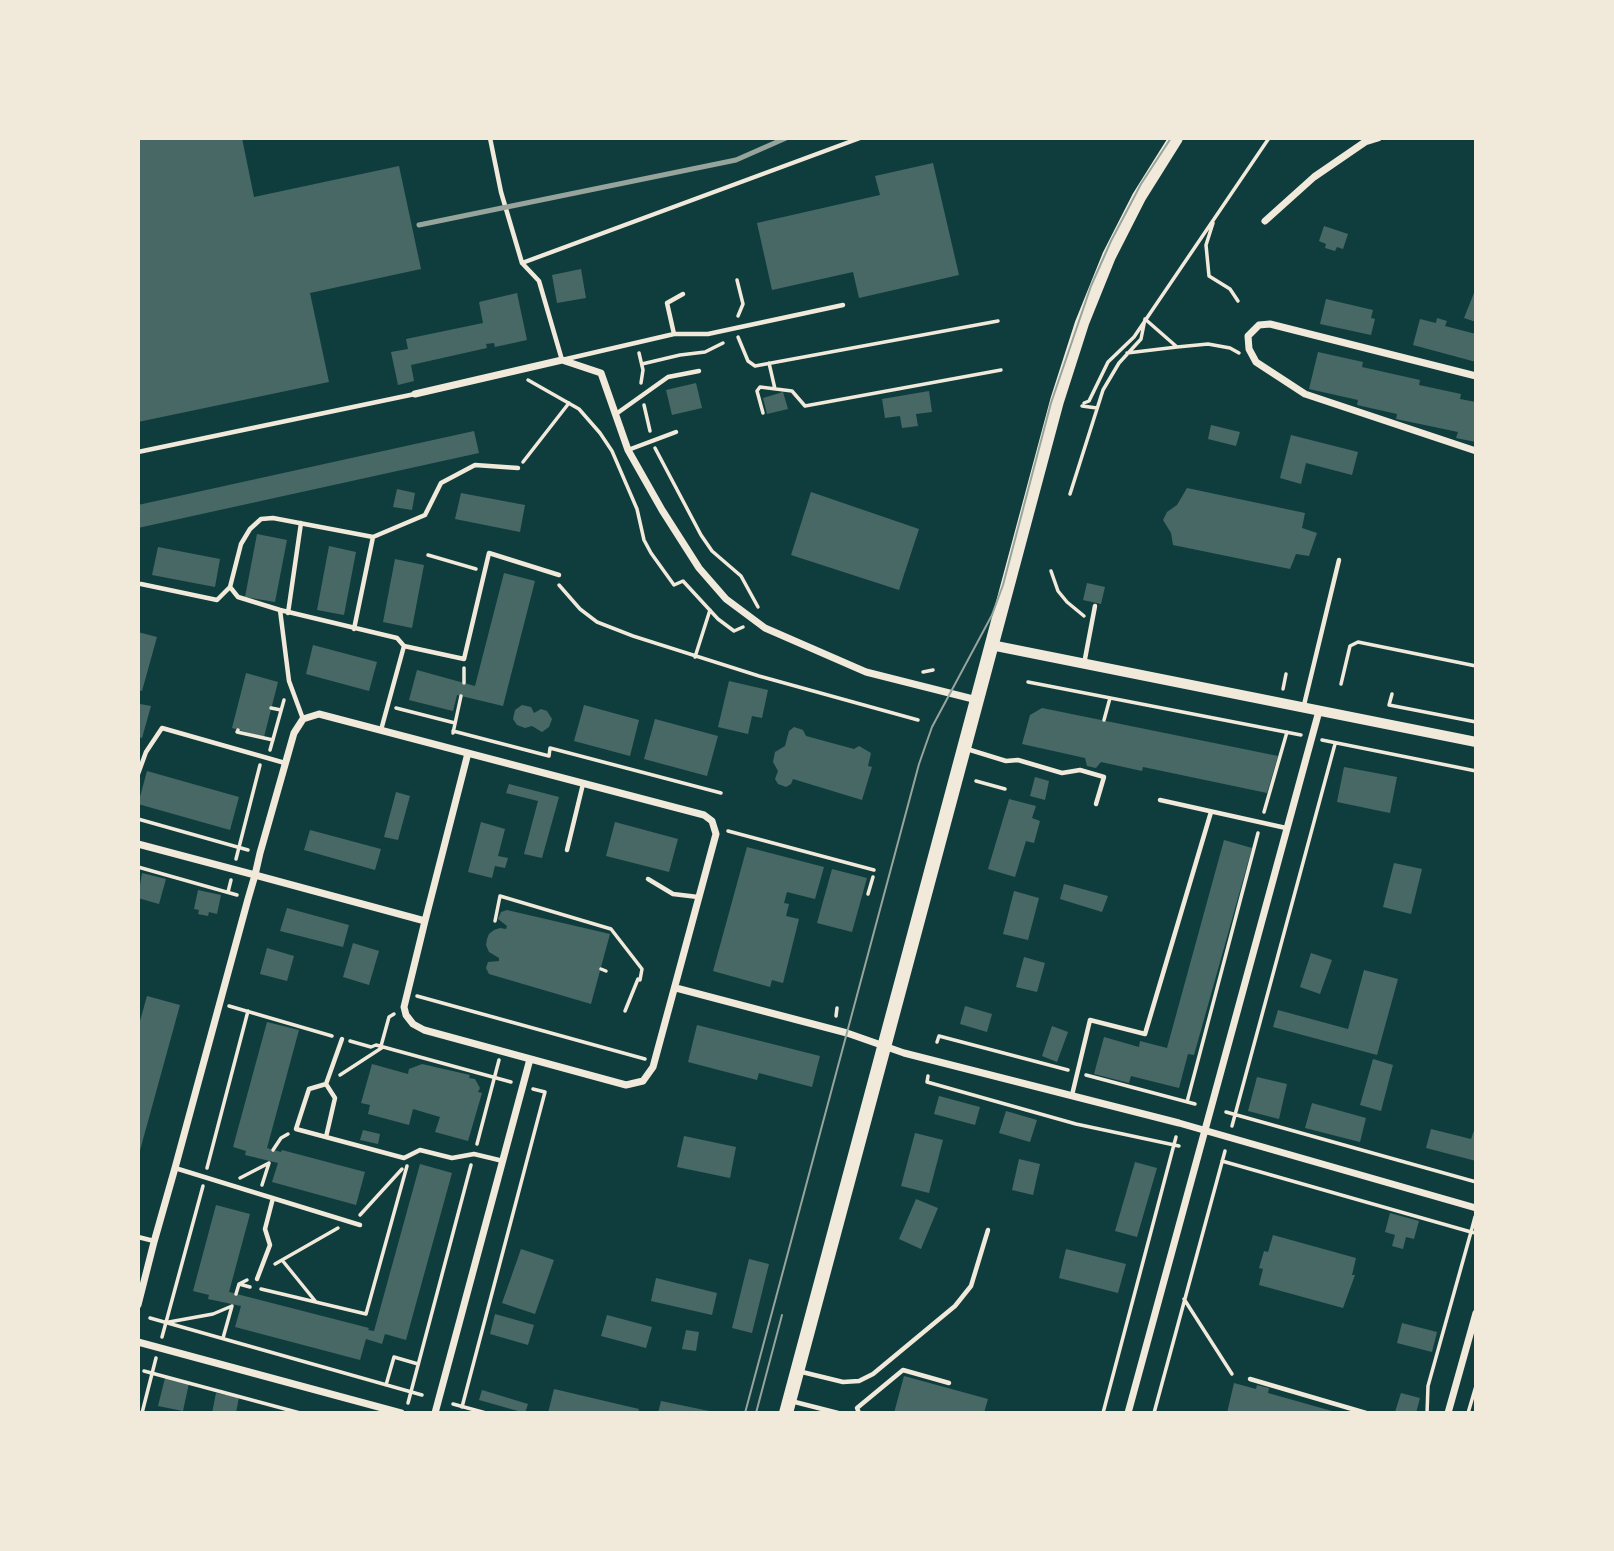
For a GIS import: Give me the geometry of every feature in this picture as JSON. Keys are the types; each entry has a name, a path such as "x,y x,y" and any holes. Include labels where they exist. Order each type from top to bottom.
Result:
{"main road":[{"path":"788,1407 1057,401 1082,323 1109,256 1139,197 1176,138"}],"street":[{"path":"1265,221 1314,177 1366,142 1378,138"},
{"path":"1476,376 1270,324 1259,325 1248,336 1248,349 1256,362 1305,394 1476,451"},
{"path":"415,394 562,360 601,373 628,450 699,568 726,599 765,628 866,672 977,700"},
{"path":"991,646 1476,742"},
{"path":"1128,1413 1319,711"},
{"path":"138,1305 285,763 294,733 303,719 319,714 449,749 468,753 704,815 714,825 716,834 676,988 654,1062 643,1081 626,1084 424,1030 413,1024 406,1015 404,1007 407,994 468,753"},
{"path":"138,844 425,921"},
{"path":"676,988 834,1029 904,1053 1204,1130 1476,1208"},
{"path":"435,1413 530,1059"},
{"path":"1448,1413 1476,1313"},
{"path":"138,1342 401,1413"}],"lane":[{"path":"490,138 501,192 522,263 539,281 562,360 674,334 708,334 843,305"},
{"path":"522,263 860,138"},
{"path":"674,334 667,303 683,294"},
{"path":"616,414 668,377 699,371"},
{"path":"138,452 415,394"},
{"path":"628,450 676,432"},
{"path":"141,584 217,600 230,587 241,544 261,519 272,518 373,537 425,515 441,483 475,465 518,468"},
{"path":"288,612 301,523"},
{"path":"355,629 373,537"},
{"path":"230,587 238,597 279,610 397,638 404,646 464,659 489,553 559,575"},
{"path":"1304,708 1339,560"},
{"path":"1083,664 1094,606"},
{"path":"279,610 289,681 303,719"},
{"path":"381,730 404,646"},
{"path":"138,774 146,752 162,728 285,763"},
{"path":"964,748 1006,761 1018,760 1062,773 1080,770 1104,777 1097,804"},
{"path":"566,850 583,784"},
{"path":"1160,800 1286,828"},
{"path":"1072,1096 1090,1020 1145,1034 1211,812"},
{"path":"648,879 673,894 699,897"},
{"path":"326,1084 341,1039"},
{"path":"326,1084 309,1089 296,1129 404,1158 420,1150 452,1158 474,1154 503,1161"},
{"path":"326,1084 335,1098 326,1137"},
{"path":"175,1168 360,1226"},
{"path":"257,1279 270,1245 265,1229 273,1198"},
{"path":"797,1370 843,1382 859,1381 873,1374 955,1306 971,1286 988,1230"},
{"path":"138,1237 155,1242"},
{"path":"859,1413 857,1408 903,1370 949,1382"},
{"path":"1250,1378 1366,1413"},
{"path":"788,1407 838,1413"}],"path":[{"path":"1097,408 1083,404 1089,401 1108,362 1134,337 1269,138"},
{"path":"1214,218 1206,245 1209,276 1230,289 1238,301"},
{"path":"737,280 743,304 736,320 738,336 748,361 755,366 998,321"},
{"path":"1145,319 1177,347"},
{"path":"1070,494 1103,390 1127,353 1140,339 1145,319"},
{"path":"642,364 705,352 738,336"},
{"path":"637,342 642,364 642,395 652,441 701,535 712,551 741,576 762,610"},
{"path":"1127,353 1208,344 1230,348 1256,362"},
{"path":"769,363 775,389"},
{"path":"521,369 528,380 579,409 600,433 612,451 637,509 642,538 674,585 684,581 710,610 734,631 741,629 751,618"},
{"path":"763,413 757,391 760,387 792,391 805,405 1001,370"},
{"path":"518,468 569,403"},
{"path":"428,555 485,572"},
{"path":"1051,571 1058,591 1091,622"},
{"path":"559,575 557,583 580,609 597,622 695,657 918,720"},
{"path":"695,657 710,610"},
{"path":"1341,684 1350,646 1359,642 1476,666"},
{"path":"917,671 933,670"},
{"path":"1282,692 1286,674"},
{"path":"228,892 260,765 274,740 289,681"},
{"path":"1028,682 1274,729"},
{"path":"1392,694 1389,705 1476,722"},
{"path":"449,749 461,696"},
{"path":"1104,720 1110,697"},
{"path":"387,706 455,723"},
{"path":"271,708 281,710"},
{"path":"238,730 237,732 274,740"},
{"path":"453,731 549,756 550,748 721,793"},
{"path":"1182,1111 1287,732"},
{"path":"1231,1128 1335,744 1476,771"},
{"path":"976,781 1004,789"},
{"path":"138,818 260,853"},
{"path":"714,825 874,870"},
{"path":"138,867 248,898"},
{"path":"868,894 873,877"},
{"path":"495,921 500,896 611,929 642,969 625,1011"},
{"path":"407,994 654,1062"},
{"path":"220,1003 341,1039 371,1047 376,1045 513,1083"},
{"path":"326,1084 382,1047 389,1017 404,1007"},
{"path":"835,1016 837,1009"},
{"path":"937,1042 939,1036 1195,1104"},
{"path":"408,1403 493,1076 502,1051"},
{"path":"928,1076 927,1082 1051,1117 1179,1146"},
{"path":"462,1407 545,1092 533,1089"},
{"path":"1226,1112 1476,1182"},
{"path":"273,1150 281,1138 296,1129"},
{"path":"1103,1413 1176,1137"},
{"path":"1154,1413 1225,1151"},
{"path":"236,1294 239,1284 351,1222 409,1161 366,1314 239,1284"},
{"path":"1222,1161 1473,1233"},
{"path":"227,1185 269,1162 259,1194"},
{"path":"1427,1413 1428,1386 1473,1233 1475,1215"},
{"path":"282,1260 317,1303"},
{"path":"1184,1299 1232,1374"},
{"path":"167,1322 213,1314 232,1305 223,1338"},
{"path":"150,1318 422,1395"},
{"path":"142,1413 167,1322"},
{"path":"386,1385 394,1357 418,1364"},
{"path":"144,1371 300,1413"},
{"path":"1468,1413 1476,1385"},
{"path":"453,1404 486,1413"}],"building":[{"path":"138,138 242,138 254,197 399,166 421,269 310,293 329,382 138,422"},
{"path":"933,163 959,275 859,298 853,272 772,290 757,223 880,195 875,176"},
{"path":"1324,226 1348,234 1343,249 1337,247 1335,251 1325,248 1326,244 1319,241"},
{"path":"581,269 586,298 557,303 552,275"},
{"path":"1476,288 1476,322 1464,318"},
{"path":"517,293 527,340 495,347 494,343 486,344 487,348 411,365 414,381 398,385 391,352 408,349 406,339 483,323 479,302"},
{"path":"1326,299 1373,310 1371,318 1375,319 1371,335 1320,324"},
{"path":"1437,318 1447,321 1445,326 1476,334 1476,362 1413,345 1420,319 1436,323"},
{"path":"1318,352 1363,362 1362,367 1420,380 1419,385 1461,394 1460,399 1476,402 1476,442 1456,438 1458,432 1396,419 1397,414 1357,405 1358,400 1309,389"},
{"path":"696,383 702,408 672,415 666,390"},
{"path":"929,391 932,412 916,414 918,426 902,428 900,416 885,418 882,399"},
{"path":"783,392 788,409 767,414 763,398"},
{"path":"1211,425 1240,432 1236,446 1208,439"},
{"path":"474,431 479,453 138,528 138,505"},
{"path":"1291,435 1358,452 1352,475 1306,463 1301,484 1280,478"},
{"path":"1187,488 1305,513 1302,528 1317,533 1309,556 1296,554 1290,569 1173,545 1171,533 1163,520 1167,512 1177,505"},
{"path":"397,489 415,493 412,510 393,507"},
{"path":"811,492 919,529 899,590 791,555"},
{"path":"461,493 525,505 520,532 455,519"},
{"path":"257,534 287,540 275,602 245,597"},
{"path":"329,546 356,552 344,615 317,610"},
{"path":"158,547 220,559 215,587 152,575"},
{"path":"395,559 424,565 412,628 383,622"},
{"path":"504,573 535,581 503,706 457,695 453,711 409,700 417,670 475,686"},
{"path":"1087,583 1105,587 1101,604 1083,600"},
{"path":"138,632 157,637 142,691 138,690"},
{"path":"313,645 377,662 369,691 306,674"},
{"path":"246,673 278,682 264,737 232,728"},
{"path":"729,681 768,690 762,718 752,716 748,734 718,727"},
{"path":"140,704 151,706 142,738 138,737"},
{"path":"522,705 531,707 534,713 541,709 547,711 552,719 549,727 542,732 532,726 525,728 517,725 513,719 515,710"},
{"path":"584,705 639,720 630,756 574,741"},
{"path":"1042,708 1278,756 1267,793 1143,767 1142,771 1101,762 1096,768 1087,766 1085,758 1022,744 1030,715"},
{"path":"655,719 718,736 707,776 644,759"},
{"path":"794,727 803,730 806,736 854,749 859,746 871,753 868,766 872,767 862,800 793,779 786,787 778,784 775,779 778,771 773,762 775,752 785,746 789,731"},
{"path":"1344,767 1397,777 1390,813 1337,802"},
{"path":"147,771 239,797 230,830 138,804"},
{"path":"1035,777 1049,781 1045,800 1030,796"},
{"path":"509,784 559,797 542,858 524,854 538,801 506,793"},
{"path":"396,792 410,796 398,840 384,837"},
{"path":"1009,799 1036,806 1032,818 1040,821 1034,843 1026,841 1015,877 988,869"},
{"path":"481,822 505,829 498,856 508,858 505,868 495,866 492,878 468,872"},
{"path":"615,822 678,839 669,872 606,856"},
{"path":"310,830 381,849 375,870 304,850"},
{"path":"1224,840 1252,848 1194,1055 1188,1054 1179,1088 1131,1076 1129,1083 1094,1074 1104,1037 1139,1047 1140,1041 1167,1048"},
{"path":"747,847 824,867 815,899 787,892 784,903 789,904 786,916 799,919 783,983 772,980 770,987 713,971"},
{"path":"1394,863 1422,869 1411,914 1383,907"},
{"path":"832,869 867,878 852,932 817,923"},
{"path":"142,873 166,879 159,904 138,898"},
{"path":"1064,884 1108,896 1102,912 1060,899"},
{"path":"198,890 221,895 217,914 198,914 199,910 194,909"},
{"path":"1014,891 1039,898 1028,940 1003,934"},
{"path":"287,908 349,925 343,947 280,931"},
{"path":"507,910 610,934 591,1004 489,974 486,968 488,962 499,961 499,958 489,952 487,939 494,930 506,929 507,926 498,919 501,912"},
{"path":"353,943 379,951 369,985 343,977"},
{"path":"267,948 294,956 287,981 260,974"},
{"path":"1311,953 1332,960 1320,994 1300,987"},
{"path":"1024,957 1045,963 1037,992 1016,987"},
{"path":"1364,970 1398,979 1377,1055 1273,1027 1278,1010 1348,1029"},
{"path":"147,996 180,1005 139,1154 138,1028"},
{"path":"965,1006 992,1014 987,1032 960,1024"},
{"path":"267,1022 299,1030 267,1148 365,1172 356,1205 272,1182 278,1163 245,1155 246,1151 233,1147"},
{"path":"697,1025 820,1056 812,1087 759,1073 757,1080 688,1062"},
{"path":"1052,1026 1068,1032 1057,1062 1042,1056"},
{"path":"1373,1059 1393,1065 1381,1111 1360,1105"},
{"path":"372,1064 408,1074 409,1069 422,1064 470,1075 469,1078 475,1079 480,1088 478,1092 482,1093 468,1141 435,1132 440,1117 413,1109 409,1125 368,1114 370,1105 361,1103"},
{"path":"1257,1077 1287,1084 1279,1119 1248,1111"},
{"path":"939,1096 980,1107 975,1125 934,1114"},
{"path":"1312,1103 1366,1118 1360,1142 1305,1128"},
{"path":"1006,1111 1037,1120 1030,1142 999,1133"},
{"path":"1476,1125 1476,1161 1426,1148 1431,1129 1471,1139"},
{"path":"363,1130 380,1134 378,1144 360,1140"},
{"path":"915,1133 943,1140 929,1193 901,1186"},
{"path":"684,1136 736,1147 730,1178 677,1167"},
{"path":"1019,1159 1040,1164 1033,1195 1012,1190"},
{"path":"1135,1162 1157,1168 1137,1237 1115,1231"},
{"path":"420,1164 452,1173 406,1340 385,1334 382,1344 366,1339 360,1360 235,1327 241,1306 208,1299 209,1295 193,1291 216,1205 250,1214 229,1292 374,1331"},
{"path":"916,1199 938,1208 921,1249 899,1239"},
{"path":"1390,1213 1419,1221 1414,1239 1406,1237 1403,1249 1392,1246 1395,1235 1385,1232"},
{"path":"1273,1235 1356,1258 1352,1275 1355,1275 1343,1308 1259,1285 1263,1269 1259,1268"},
{"path":"521,1249 554,1260 535,1314 502,1303"},
{"path":"1066,1249 1126,1264 1118,1293 1059,1278"},
{"path":"749,1259 769,1264 752,1333 732,1328"},
{"path":"656,1278 717,1293 712,1315 651,1301"},
{"path":"495,1314 534,1325 528,1345 490,1334"},
{"path":"607,1315 652,1327 646,1348 601,1336"},
{"path":"1402,1323 1437,1332 1432,1352 1397,1343"},
{"path":"686,1330 699,1332 696,1351 682,1349"},
{"path":"904,1376 988,1399 984,1413 894,1413"},
{"path":"165,1378 189,1383 183,1411 158,1406"},
{"path":"1234,1383 1256,1389 1257,1385 1269,1388 1268,1393 1339,1413 1227,1413"},
{"path":"554,1389 639,1409 638,1413 548,1413"},
{"path":"482,1390 528,1404 525,1413 479,1400"},
{"path":"216,1393 239,1397 236,1413 212,1413"},
{"path":"1401,1393 1420,1398 1416,1413 1395,1412"},
{"path":"661,1401 714,1412 714,1413 658,1413"}],"tram line":[{"path":"745,1413 919,764 932,727 992,615 1003,585 1051,403 1091,286 1141,184 1171,138"},
{"path":"756,1413 782,1315"}],"railway":[{"path":"419,225 736,160 786,138"}]}
